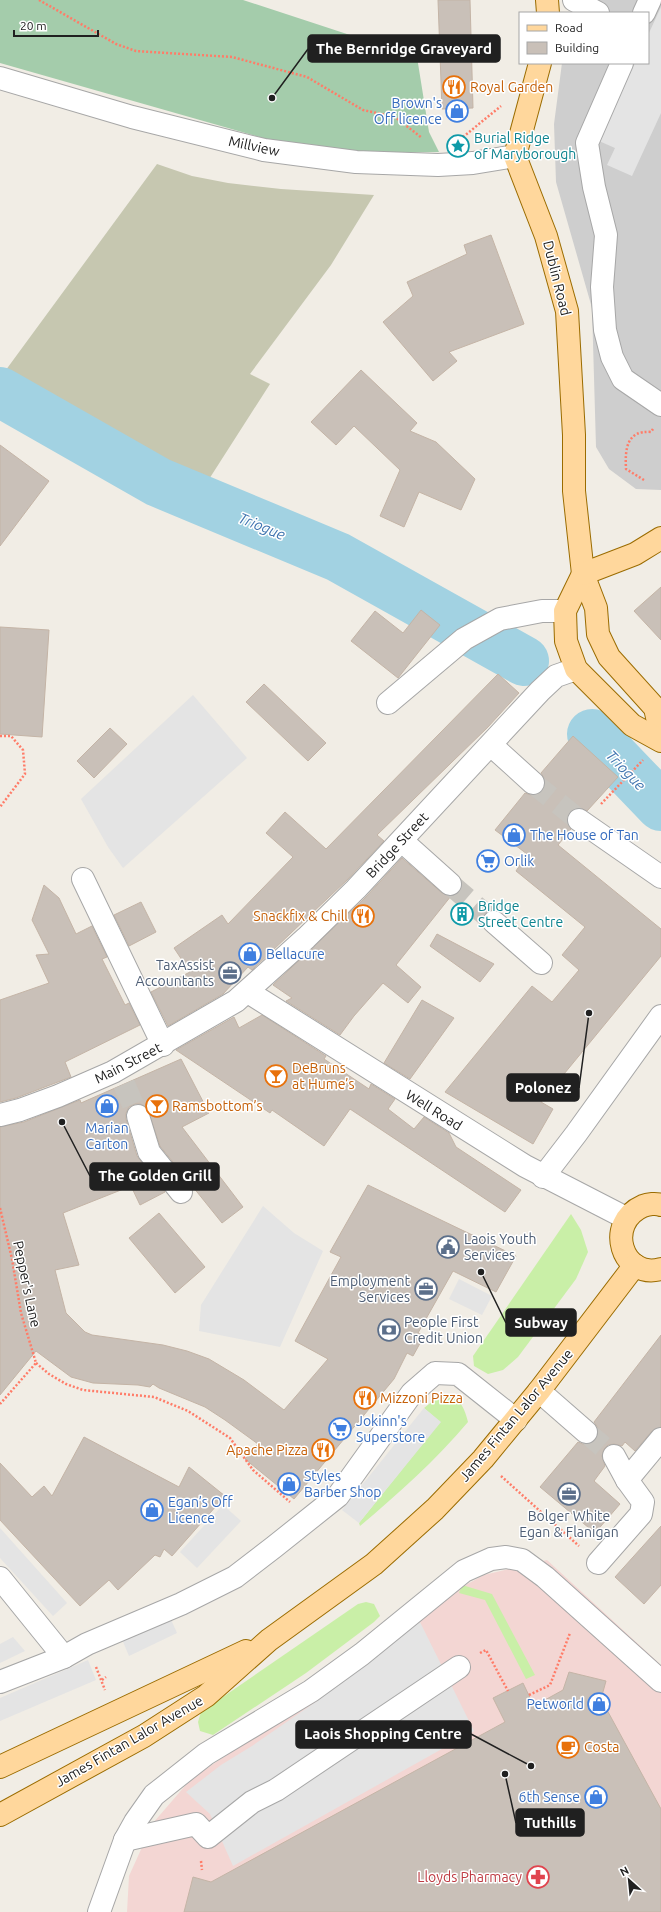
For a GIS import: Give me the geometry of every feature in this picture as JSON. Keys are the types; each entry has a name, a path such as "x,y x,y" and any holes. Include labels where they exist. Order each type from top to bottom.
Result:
{"main road":[{"path":"547,0 548,12"},
{"path":"514,156 533,94 540,64"},
{"name":"Dublin Road","path":"514,156 546,236 567,311 574,435 574,491 583,574"},
{"path":"661,538 635,554 583,574 565,611 566,641 576,669 632,725 661,741"},
{"path":"583,574 596,608 598,634 609,657 655,708 661,735"},
{"path":"661,1205 647,1205 635,1210 626,1218 621,1234 621,1245 627,1257 635,1265 647,1270 661,1269"},
{"name":"James Fintan Lalor Avenue","path":"0,1815 144,1736 206,1696 269,1640 374,1564 435,1509 484,1459 539,1391 635,1265"},
{"name":"James Fintan Lalor Avenue","path":"0,1767 269,1640"}],"street":[{"path":"574,0 596,12"},
{"path":"644,12 650,0"},
{"path":"622,64 587,143 594,187 606,235 602,287 605,330 612,357 623,379 661,405"},
{"name":"Millview","path":"0,78 132,116 264,150 356,162 438,165 473,163 514,156"},
{"path":"388,703 464,639 500,619 542,611 565,611"},
{"name":"Bridge Street","path":"248,992 306,938 402,841 540,691 556,676 576,669"},
{"path":"491,745 533,783"},
{"path":"579,820 661,877"},
{"path":"402,841 450,884"},
{"path":"83,879 162,1045"},
{"path":"494,922 541,963"},
{"name":"Main Street","path":"0,1115 20,1110 58,1096 118,1078 162,1045 236,1002 248,992"},
{"name":"Well Road","path":"248,992 534,1171 626,1218"},
{"path":"534,1171 576,1134 661,1016"},
{"path":"138,1116 149,1152 181,1192"},
{"path":"0,1682 64,1657 87,1644 181,1604 228,1580 274,1547 338,1496 412,1393 435,1373 458,1374 516,1420"},
{"path":"539,1391 586,1432"},
{"path":"627,1480 661,1439"},
{"path":"598,1563 641,1514 643,1502 627,1480 614,1456"},
{"path":"99,1912 125,1840 154,1794 206,1754 317,1686 362,1654 464,1572 491,1559 506,1557 522,1560 546,1577 661,1681"},
{"path":"0,1578 64,1657"},
{"path":"125,1840 196,1824 208,1837 252,1802 276,1790 459,1667"}],"path":[{"path":"39,0 116,44 136,51 232,57 307,77 363,110 395,117 425,141"},
{"path":"458,141 515,95 533,94"},
{"path":"644,480 626,469 625,451 631,438 643,431 651,432"},
{"path":"0,736 11,736 23,750 25,774 0,807"},
{"path":"620,783 637,765"},
{"name":"Pepper's Lane","path":"0,1208 12,1259 21,1313 36,1363"},
{"path":"0,1404 36,1363 49,1374 66,1384 83,1390 154,1397 169,1402 188,1411 230,1438 253,1470 294,1505"},
{"path":"484,1459 534,1508 598,1563"},
{"path":"529,1696 550,1685 579,1608"},
{"path":"459,1667 486,1650 508,1691"},
{"path":"102,1680 106,1677"}],"shaded area":[{"path":"589,0 661,0 661,490 636,489 609,469 596,447 592,308 556,182 554,124 562,64 649,64 649,12 582,12"},
{"path":"661,7 661,113 632,176 607,165 615,148 599,141 635,64 649,64 649,33"},
{"path":"157,164 192,176 228,183 281,189 374,195 331,265 250,374 270,384 204,487 0,378"},
{"path":"193,695 247,758 123,868 108,847 81,799"},
{"path":"263,1206 294,1233 323,1251 280,1347 199,1331 201,1305"},
{"path":"459,1279 492,1296 482,1315 449,1299"},
{"path":"424,1408 441,1422 359,1523 342,1510"},
{"path":"223,1505 241,1521 197,1568 180,1552"},
{"path":"0,1528 67,1603 53,1616 0,1558"},
{"path":"547,1560 661,1665 661,1912 127,1912 129,1876 153,1823 191,1779 320,1692 438,1600 484,1575"},
{"path":"169,1615 177,1633 129,1656 121,1637"},
{"path":"420,1622 474,1731 233,1866 210,1814 186,1792 221,1765 252,1746 317,1701"},
{"path":"13,1637 25,1651 0,1663 0,1644"},
{"path":"88,1660 96,1680 0,1721 0,1698"}],"green space":[{"path":"0,0 243,0 417,57 429,132 439,152 362,153 270,140 0,63"},
{"path":"571,1214 581,1230 588,1252 576,1279 518,1357 503,1370 488,1374 474,1366 473,1356"},
{"path":"449,1395 457,1399 462,1406 468,1422 443,1450 416,1476 360,1526 359,1523 440,1422 424,1408 439,1396"},
{"path":"462,1585 492,1594 535,1675 526,1679 485,1600 459,1593"},
{"path":"366,1602 374,1604 380,1616 374,1622 306,1673 213,1735 200,1731 198,1722 201,1712 358,1604"}],"building":[{"path":"438,0 470,0 473,108 442,109"},
{"path":"491,235 524,324 449,352 457,361 433,381 383,322 413,296 407,282 467,254 464,245"},
{"path":"361,370 417,423 410,431 436,442 475,479 461,510 419,492 404,527 380,516 400,470 354,426 336,445 311,422"},
{"path":"0,445 49,481 0,546"},
{"path":"661,587 661,640 634,611"},
{"path":"421,610 440,625 398,678 351,641 375,611 403,633"},
{"path":"0,627 49,630 42,737 0,734"},
{"path":"498,674 519,693 488,727 377,835 384,841 347,880 252,970 248,967 223,994 168,1026 151,992 190,972 174,948 222,915 228,924 293,857 266,833 285,812 326,849"},
{"path":"264,684 326,743 308,761 246,702"},
{"path":"110,728 127,744 94,778 77,761"},
{"name":"Bridge Street Centre","path":"573,736 618,777 587,811 580,808 574,809 569,813 567,819 571,829 558,845 661,929 661,956 541,1102 553,1109 533,1144 445,1092 532,986 552,1002 579,970 562,955 585,927 516,871 527,854 495,830 525,793 536,795 542,791 545,786 545,780 541,773"},
{"path":"402,858 442,893 451,896 396,965 421,987 408,1003 383,983 354,1016 340,1035 286,1001 292,998 273,985 365,898"},
{"path":"44,885 59,898 76,934 92,926 107,957 102,959 125,1005 129,1003 140,1025 65,1062 71,1077 16,1098 0,1102 0,1000 49,983 36,955 49,954 32,920"},
{"path":"141,902 156,932 129,946 114,915"},
{"path":"437,934 494,964 480,982 430,946"},
{"path":"422,1000 454,1018 410,1079 384,1063"},
{"path":"262,1015 326,1056 324,1059 369,1089 371,1084 395,1099 388,1109 414,1129 424,1117 449,1133 456,1147 521,1190 505,1212 350,1109 324,1146 272,1110 270,1113 176,1050 234,1017 239,1028"},
{"path":"181,1059 209,1113 182,1127 243,1207 222,1223 160,1146 147,1107 140,1104 135,1104 129,1107 126,1113 126,1119 137,1156 165,1192 140,1205 131,1186 63,1213 79,1265 55,1270 66,1313 85,1332 92,1335 163,1345 187,1351 209,1359 244,1380 284,1410 328,1359 295,1341 341,1257 330,1252 368,1185 516,1256 496,1292 453,1271 418,1333 424,1336 413,1356 407,1353 394,1379 294,1499 245,1459 258,1444 205,1407 159,1388 153,1384 150,1387 93,1383 71,1377 36,1351 0,1395 0,1127 24,1122 80,1100 81,1103"},
{"path":"159,1213 205,1267 175,1293 129,1238"},
{"path":"661,1335 661,1427 652,1431 635,1451 625,1442 622,1446 614,1444 608,1445 604,1449 602,1456 605,1466 594,1481 620,1504 595,1533 540,1487 578,1442 590,1444 596,1440 598,1428 594,1422"},
{"path":"84,1437 179,1487 189,1467 225,1496 172,1556 164,1549 160,1557 155,1555 118,1590 109,1580 80,1606 0,1520 0,1463 32,1497 44,1486 52,1496"},
{"path":"661,1526 661,1585 644,1604 615,1577"},
{"path":"569,1672 606,1681 601,1699 661,1809 661,1912 184,1912 193,1877 211,1882 505,1722 493,1698 523,1683 534,1706 563,1690"}],"waterway":[{"name":"Triogue","path":"0,392 158,482 338,557 524,661"},
{"name":"Triogue","path":"592,734 661,806"}],"tunnel":[{"path":"533,783 579,820"},
{"path":"450,884 494,922"},
{"path":"124,1084 138,1116"},
{"path":"586,1432 614,1456"}],"place":[{"name":"Royal Garden","path":"454,87"},
{"name":"The Bernridge Graveyard","path":"272,98"},
{"name":"Brown's Off licence","path":"457,111"},
{"name":"Burial Ridge of Maryborough","path":"458,146"},
{"name":"The House of Tan","path":"514,835"},
{"name":"Orlik","path":"488,861"},
{"name":"Bridge Street Centre","path":"462,914"},
{"name":"Snackfix & Chill","path":"363,916"},
{"name":"Bellacure","path":"250,954"},
{"name":"TaxAssist Accountants","path":"230,973"},
{"name":"Polonez","path":"589,1013"},
{"name":"DeBruns at Hume’s","path":"276,1076"},
{"name":"Marian Carton","path":"107,1106"},
{"name":"Ramsbottom’s","path":"157,1106"},
{"name":"The Golden Grill","path":"62,1122"},
{"name":"Laois Youth Services","path":"448,1247"},
{"name":"Subway","path":"481,1272"},
{"name":"Employment Services","path":"426,1289"},
{"name":"People First Credit Union","path":"389,1330"},
{"name":"Mizzoni Pizza","path":"365,1398"},
{"name":"Jokinn's Superstore","path":"340,1429"},
{"name":"Apache Pizza","path":"323,1450"},
{"name":"Styles Barber Shop","path":"289,1484"},
{"name":"Bolger White Egan & Flanigan","path":"569,1494"},
{"name":"Egan’s Off Licence","path":"152,1510"},
{"name":"Petworld","path":"599,1704"},
{"name":"Costa","path":"568,1747"},
{"name":"Laois Shopping Centre","path":"531,1766"},
{"name":"Tuthills","path":"505,1774"},
{"name":"6th Sense","path":"596,1797"},
{"name":"Lloyds Pharmacy","path":"538,1877"}]}
